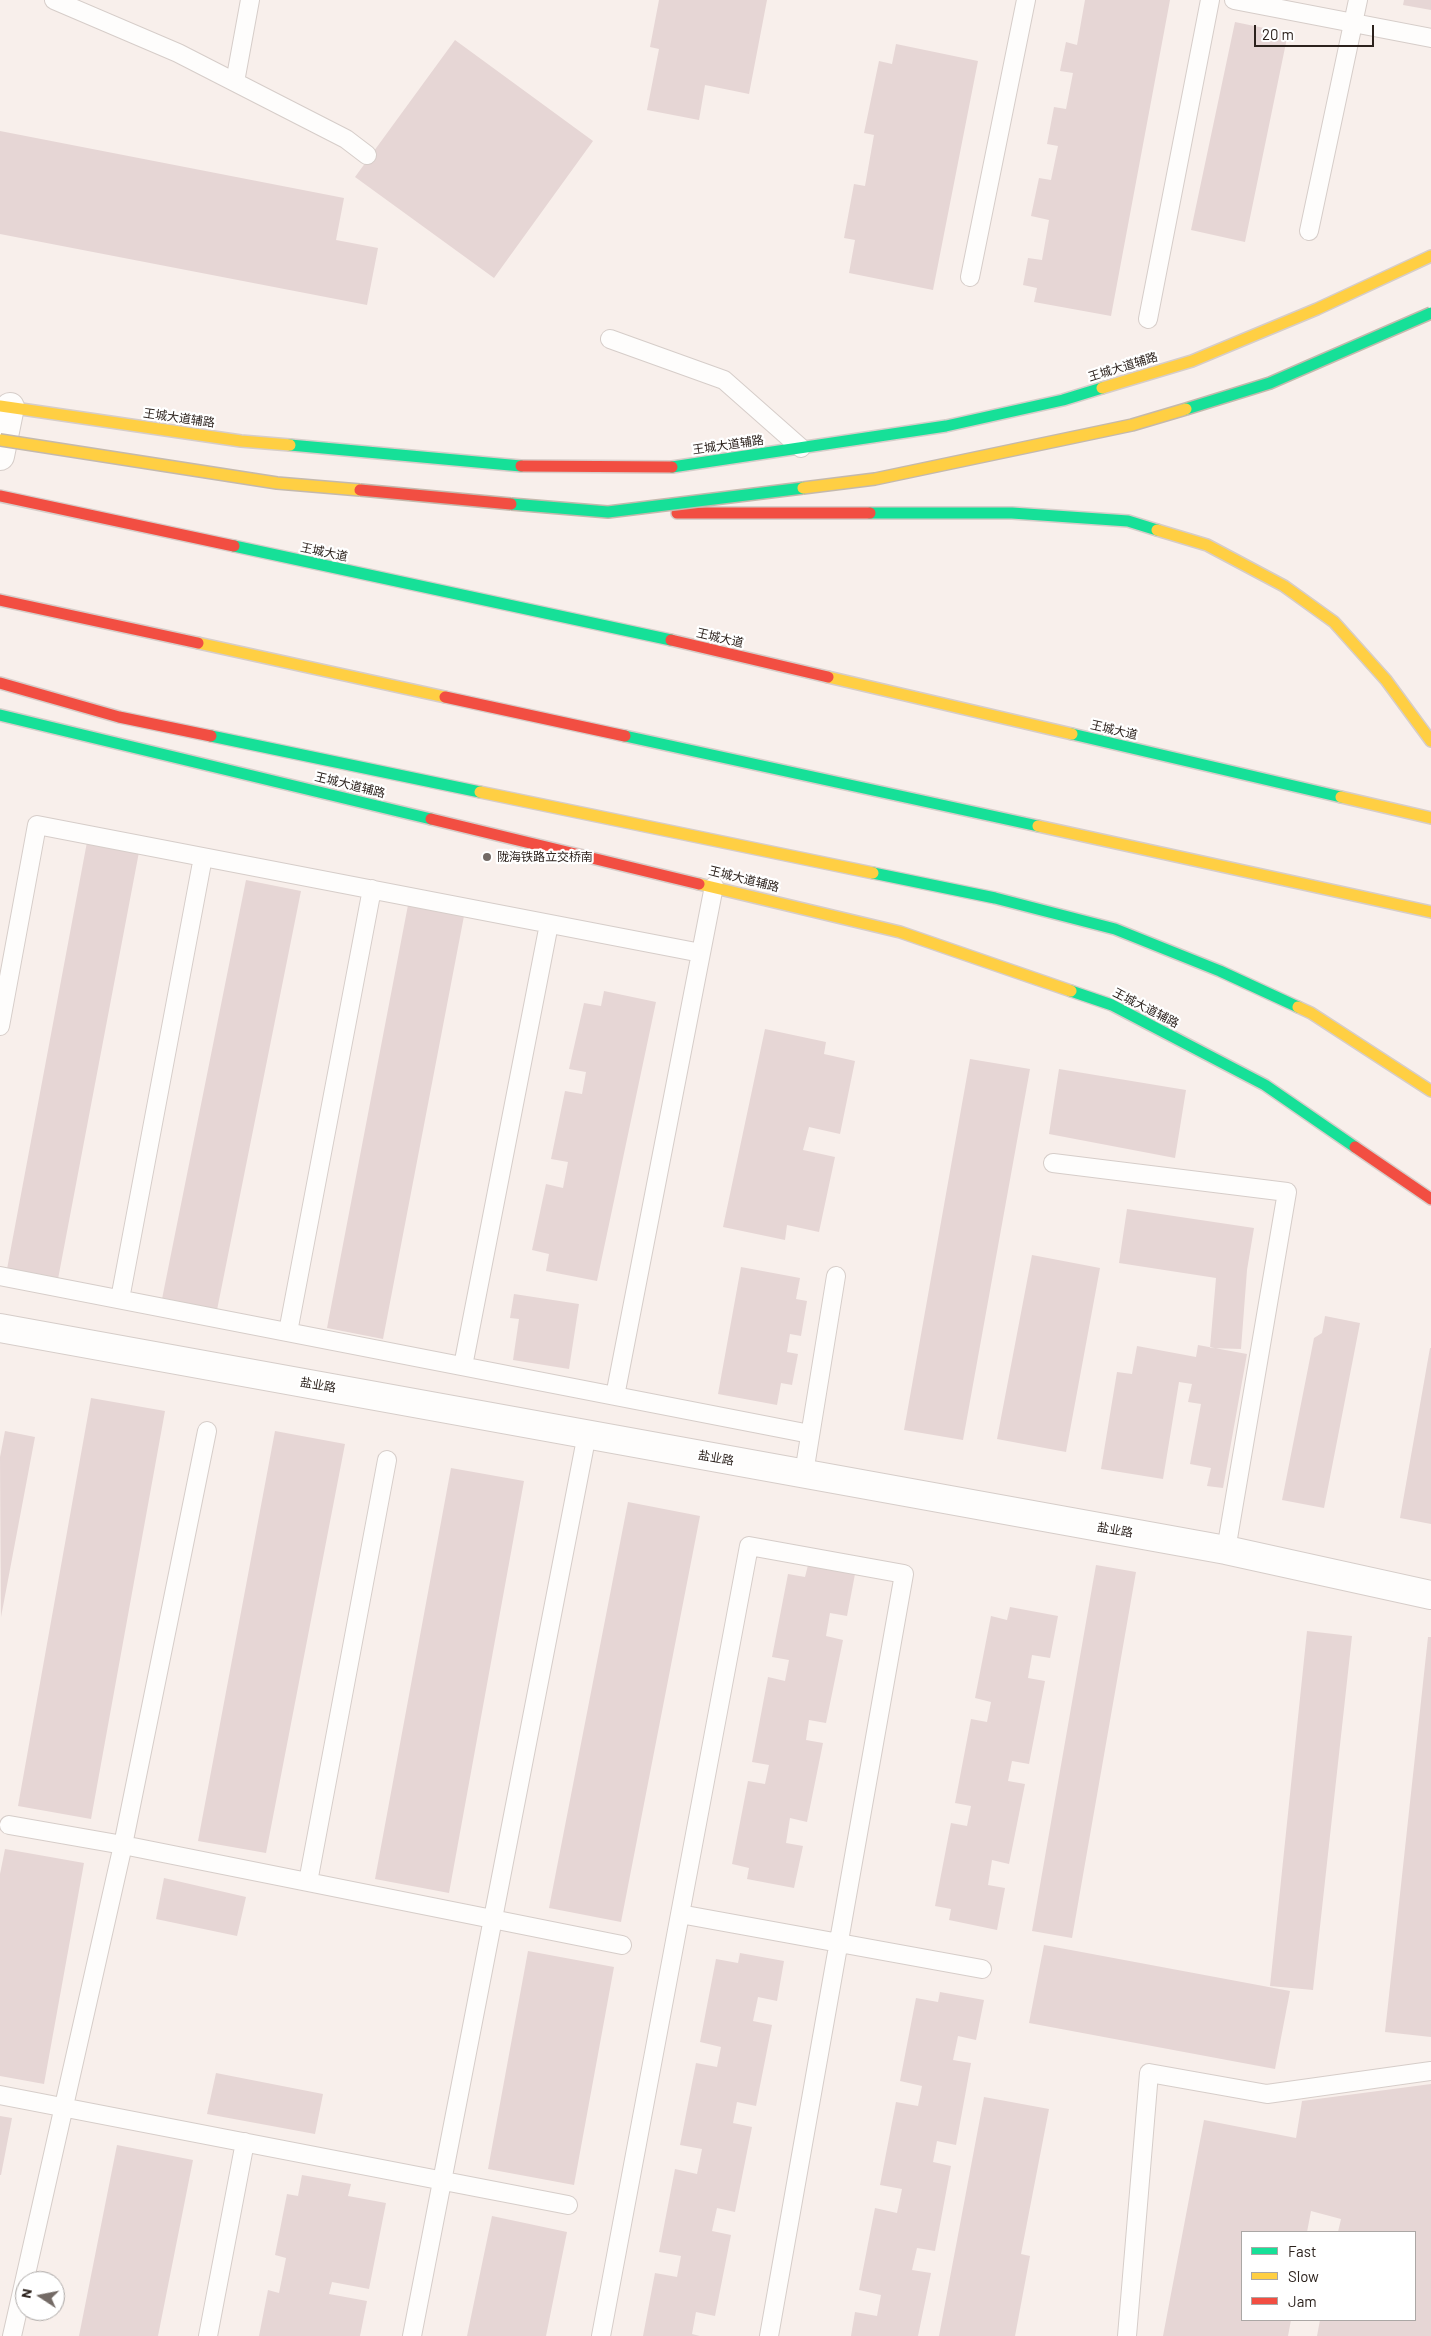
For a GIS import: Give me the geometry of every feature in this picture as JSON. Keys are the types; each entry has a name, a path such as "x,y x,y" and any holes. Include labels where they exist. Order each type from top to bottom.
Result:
{"main road":[{"name":"王城大道辅路","path":"3,407 242,441 533,467 668,468 946,426 1063,400 1192,361 1317,310 1431,256"},
{"path":"608,512 875,479 1132,425 1270,383 1431,313"},
{"path":"0,440 277,484 608,512 1012,513 1128,521 1207,545 1284,586 1334,622 1386,680 1431,741"},
{"name":"王城大道","path":"0,496 679,642 1431,818"},
{"path":"0,600 1431,912"},
{"path":"0,682 119,718 995,898 1115,929 1220,971 1311,1013 1431,1091"},
{"name":"王城大道辅路","path":"0,714 900,932 1112,1005 1265,1086 1431,1199"}],"street":[{"path":"0,456 3,407"},
{"name":"盐业路","path":"0,1328 1226,1550 1431,1595"}],"lane":[{"path":"54,0 178,53 346,139 367,154"},
{"path":"235,82 250,0"},
{"path":"970,277 1026,0"},
{"path":"1148,319 1210,0"},
{"path":"1234,0 1431,38"},
{"path":"1309,231 1358,0"},
{"path":"610,339 724,380 802,448"},
{"path":"0,1026 37,825 701,953"},
{"path":"120,1299 203,857"},
{"path":"615,1396 714,886"},
{"path":"288,1332 372,889"},
{"path":"463,1366 549,924"},
{"path":"1054,1163 1287,1192 1226,1550"},
{"path":"0,1276 810,1434"},
{"path":"804,1473 836,1276"},
{"path":"12,2336 124,1845 207,1431"},
{"path":"412,2336 587,1434"},
{"path":"308,1882 387,1460"},
{"path":"601,2336 749,1546 904,1574 769,2336"},
{"path":"9,1825 124,1845 622,1945"},
{"path":"680,1914 982,1969"},
{"path":"1127,2336 1149,2073 1268,2094 1431,2071"},
{"path":"0,2095 568,2205"},
{"path":"208,2336 245,2142"}],"building":[{"path":"659,0 767,0 749,94 705,85 699,120 647,110 659,49 650,47"},
{"path":"1085,0 1170,0 1111,316 1034,302 1037,288 1023,285 1028,258 1042,260 1049,220 1031,216 1039,178 1051,180 1058,146 1047,144 1054,107 1066,109 1073,73 1060,71 1066,42 1077,45"},
{"path":"1404,0 1431,0 1431,10 1403,5"},
{"path":"1235,22 1288,33 1245,242 1191,230"},
{"path":"455,40 593,141 494,278 355,177"},
{"path":"896,44 978,61 933,290 849,273 855,240 844,238 854,184 865,186 874,135 864,133 879,61 892,64"},
{"path":"0,131 344,198 336,240 378,248 367,305 0,234"},
{"path":"87,842 139,852 58,1279 7,1269"},
{"path":"246,880 301,891 217,1310 162,1299"},
{"path":"408,905 464,916 383,1339 327,1328"},
{"path":"604,991 656,1002 597,1281 546,1271 549,1254 532,1250 546,1184 563,1188 568,1162 551,1159 565,1091 582,1094 586,1072 569,1069 584,1003 601,1006"},
{"path":"765,1029 826,1042 824,1054 855,1061 840,1134 809,1127 803,1150 835,1157 819,1232 787,1225 785,1240 723,1227"},
{"path":"970,1059 1030,1069 963,1440 904,1430"},
{"path":"1059,1069 1186,1090 1175,1158 1049,1134"},
{"path":"1127,1209 1254,1228 1247,1270 1241,1349 1210,1348 1216,1278 1119,1263"},
{"path":"1032,1255 1100,1268 1066,1452 997,1439"},
{"path":"741,1267 800,1278 796,1299 807,1301 801,1336 790,1334 787,1352 798,1354 792,1385 781,1383 777,1405 718,1394"},
{"path":"514,1294 579,1304 569,1369 513,1360 519,1319 510,1318"},
{"path":"1325,1316 1360,1323 1324,1508 1282,1500 1314,1338 1322,1333"},
{"path":"1198,1345 1247,1354 1223,1488 1207,1486 1211,1468 1190,1464 1201,1404 1188,1402 1192,1384 1179,1382 1163,1479 1101,1469 1117,1372 1132,1374 1137,1346 1196,1357"},
{"path":"1431,1348 1431,1524 1400,1518"},
{"path":"91,1398 165,1411 91,1819 18,1806"},
{"path":"5,1431 35,1437 1,1617 0,1457"},
{"path":"275,1431 345,1444 266,1853 198,1841"},
{"path":"451,1468 524,1481 449,1893 375,1879"},
{"path":"628,1502 700,1516 621,1922 549,1908"},
{"path":"808,1565 855,1574 847,1616 830,1613 826,1636 843,1640 826,1723 809,1720 806,1740 823,1743 807,1822 790,1818 786,1843 803,1846 794,1888 747,1879 749,1868 732,1864 748,1781 765,1784 769,1765 752,1762 768,1677 785,1681 789,1660 772,1657 788,1574 805,1577"},
{"path":"1096,1565 1136,1572 1072,1938 1032,1931"},
{"path":"1010,1607 1058,1616 1050,1658 1032,1655 1028,1678 1045,1681 1029,1764 1012,1761 1008,1781 1025,1784 1009,1864 992,1860 988,1885 1005,1888 997,1930 949,1920 951,1909 935,1906 951,1823 967,1826 971,1806 955,1803 971,1719 987,1722 991,1702 975,1698 991,1616 1007,1620"},
{"path":"1307,1631 1352,1636 1313,1990 1270,1986"},
{"path":"1428,1637 1431,1637 1431,2037 1385,2032"},
{"path":"5,1849 84,1863 44,2084 0,2076 0,1874"},
{"path":"164,1878 246,1897 237,1936 156,1919"},
{"path":"1044,1945 1290,1991 1275,2069 1029,2023"},
{"path":"528,1951 614,1967 574,2185 488,2169"},
{"path":"740,1953 784,1961 777,2001 758,1997 753,2021 772,2025 756,2106 737,2102 733,2123 752,2127 735,2212 717,2208 712,2231 731,2235 715,2316 696,2312 692,2334 700,2336 643,2336 655,2273 677,2277 681,2256 659,2252 675,2169 697,2174 702,2149 680,2145 696,2063 717,2067 721,2047 700,2042 716,1959 738,1963"},
{"path":"940,1992 984,2000 976,2040 958,2036 953,2060 971,2063 956,2145 937,2141 933,2162 951,2166 935,2251 917,2248 912,2270 931,2273 918,2336 851,2336 855,2312 877,2316 881,2295 859,2290 875,2208 897,2213 902,2189 880,2185 896,2102 918,2106 922,2086 900,2081 916,1998 938,2002"},
{"path":"216,2073 323,2094 315,2134 207,2114"},
{"path":"1431,2084 1431,2336 1317,2336 1320,2321 1416,2321 1416,2231 1338,2231 1341,2219 1311,2211 1307,2231 1241,2231 1241,2321 1291,2321 1288,2336 1163,2336 1204,2120 1296,2138 1302,2101"},
{"path":"984,2097 1049,2109 1021,2254 1030,2256 1015,2336 939,2336"},
{"path":"0,2116 12,2118 1,2175 0,2175"},
{"path":"117,2145 193,2160 158,2336 79,2336"},
{"path":"302,2175 351,2184 348,2196 386,2203 369,2289 332,2282 329,2294 367,2301 360,2336 259,2336 268,2290 279,2293 286,2258 275,2255 287,2194 298,2196"},
{"path":"492,2216 567,2232 546,2336 467,2336"}],"traffic: fast":[{"path":"1186,409 1270,383 1431,313"},
{"path":"672,467 946,426 1063,400 1102,388"},
{"path":"290,445 521,466"},
{"path":"511,504 608,512 803,488"},
{"path":"870,513 1012,513 1128,521 1157,530"},
{"path":"234,546 671,640"},
{"path":"0,715 431,819"},
{"path":"1072,734 1341,797"},
{"path":"211,736 480,792"},
{"path":"625,736 1038,826"},
{"path":"873,873 995,898 1115,929 1220,971 1298,1007"},
{"path":"1071,991 1112,1005 1265,1085 1355,1147"}],"traffic: slow":[{"path":"1102,388 1192,361 1317,309 1431,256"},
{"path":"0,406 241,441 290,445"},
{"path":"803,488 875,479 1132,425 1186,409"},
{"path":"0,440 277,483 360,490"},
{"path":"1157,530 1207,545 1284,586 1334,622 1386,680 1431,741"},
{"path":"198,643 445,697"},
{"path":"828,677 1072,734"},
{"path":"480,792 873,873"},
{"path":"1341,797 1431,818"},
{"path":"1038,826 1431,912"},
{"path":"699,884 900,932 1071,991"},
{"path":"1298,1007 1311,1013 1431,1091"}],"traffic: jam":[{"path":"521,466 672,467"},
{"path":"360,490 511,504"},
{"path":"0,496 234,546"},
{"path":"677,513 870,513"},
{"path":"0,600 198,643"},
{"path":"671,640 828,677"},
{"path":"0,683 119,717 211,736"},
{"path":"445,697 625,736"},
{"path":"431,819 699,884"},
{"path":"1355,1147 1431,1199"}],"place":[{"name":"陇海铁路立交桥南","path":"487,857"}]}
